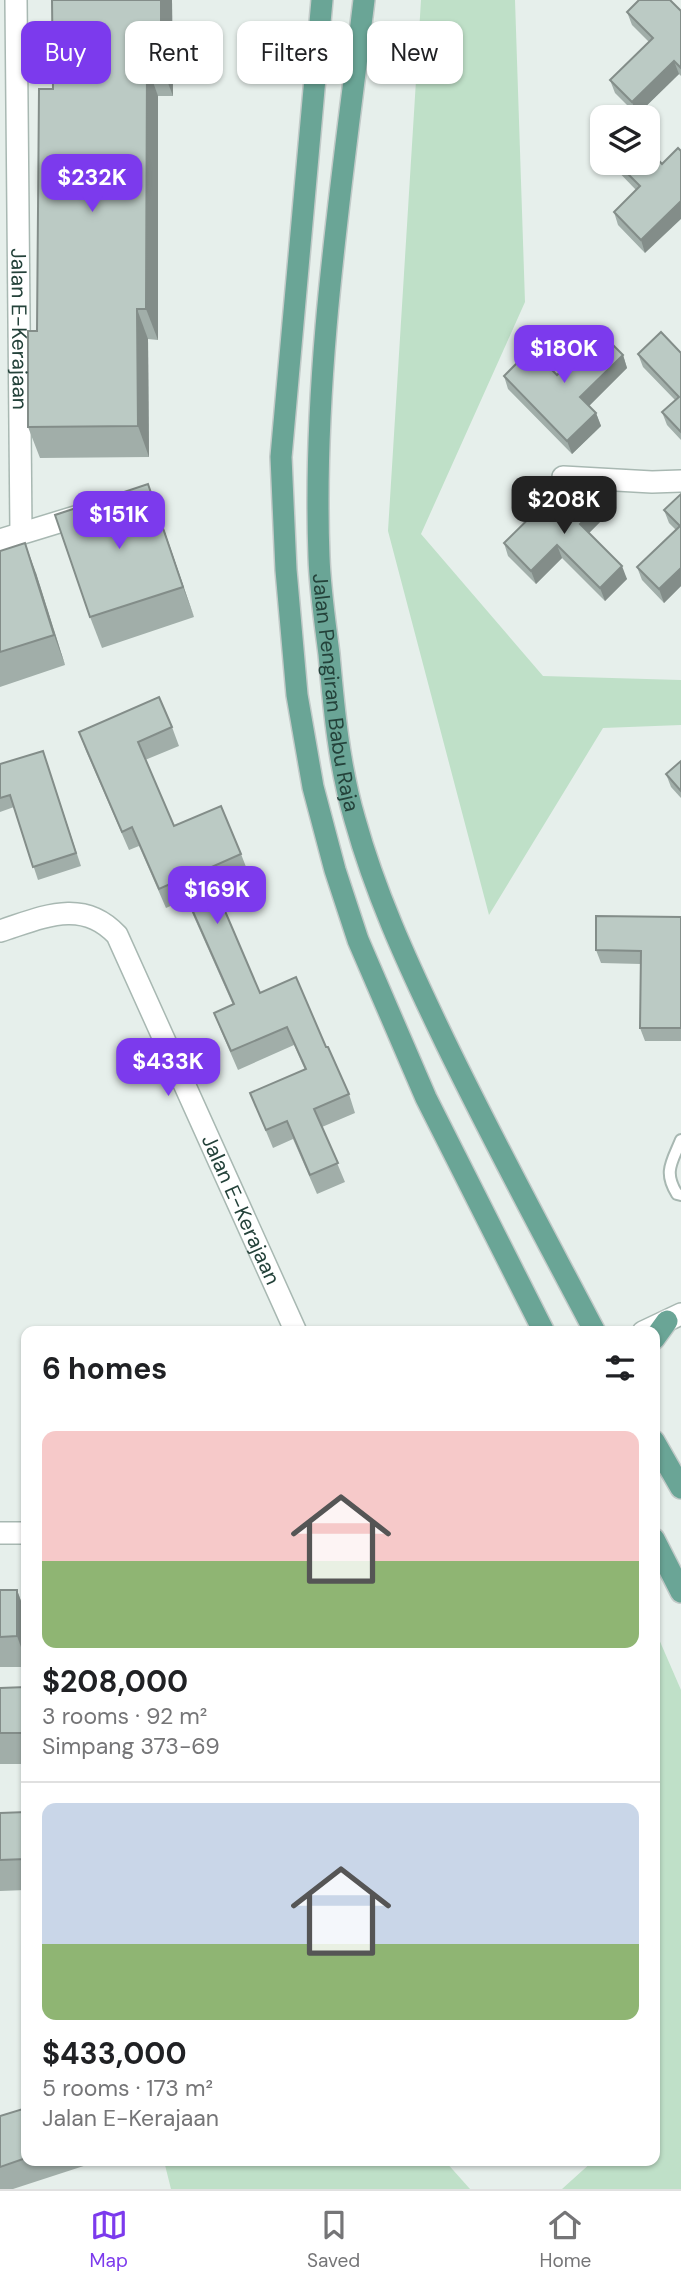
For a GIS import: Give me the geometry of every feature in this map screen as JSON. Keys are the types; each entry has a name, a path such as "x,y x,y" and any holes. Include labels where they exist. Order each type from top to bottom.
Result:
{"main road":[{"name":"Jalan Pengiran Babu Raja","path":"322,0 281,457 286,570 297,695 313,787 335,870 358,940 426,1098 541,1326"},
{"name":"Jalan Pengiran Babu Raja","path":"364,0 330,281 318,462 319,560 342,768 374,882 417,983 463,1080 592,1326"},
{"path":"660,1333 674,1318"},
{"path":"660,1452 681,1489"},
{"path":"660,1551 681,1592"}],"street":[{"name":"Jalan E-Kerajaan","path":"16,0 21,533"},
{"path":"563,477 681,481"},
{"path":"0,540 106,508"},
{"name":"Jalan E-Kerajaan","path":"0,931 49,915 71,913 100,920 117,935 293,1326"},
{"path":"656,1326 674,1318"},
{"path":"0,1533 21,1533"}],"lane":[{"path":"681,1140 668,1171 670,1183 677,1194 681,1195"}],"green space":[{"path":"421,0 515,0 525,302 421,534 543,676 681,680 681,725 603,728 489,915 388,531 416,84 463,84 463,21 420,21"},
{"path":"660,1642 681,1690 681,2189 562,2189 587,2166 660,2166"},
{"path":"165,2166 449,2166 470,2189 171,2189"}],"building":[{"path":"52,0 161,0 161,21 125,21 125,84 147,84 146,309 137,309 138,426 28,427 28,331 37,331 39,89 53,89 53,84 111,84 111,21 52,21"},
{"path":"639,0 670,0 681,11 681,68 674,61 632,102 610,80 653,38 627,12"},
{"path":"678,148 681,151 681,201 641,240 614,212 640,186 629,175 660,175 660,162 662,164"},
{"path":"661,332 681,353 681,432 662,412 679,397 638,354"},
{"path":"601,333 623,355 580,397 596,413 567,441 504,376 531,349 557,375"},
{"path":"568,480 596,508 580,524 622,566 600,588 557,545 531,571 504,543"},
{"path":"148,484 183,587 90,617 55,515"},
{"path":"681,494 681,568 659,589 637,567 680,526 664,510"},
{"path":"25,543 54,635 0,652 0,551"},
{"path":"159,697 172,727 138,742 174,826 221,806 241,854 207,869 260,993 296,977 349,1094 314,1109 338,1163 310,1175 287,1121 266,1130 250,1093 306,1069 287,1027 231,1051 214,1013 234,1004 179,880 159,889 132,827 122,832 79,732"},
{"path":"43,751 76,853 33,867 10,795 0,798 0,764"},
{"path":"681,761 681,791 666,774"},
{"path":"596,916 681,917 681,1028 640,1028 641,951 596,950"},
{"path":"0,1590 17,1590 17,1636 0,1637"},
{"path":"21,1687 21,1733 0,1733 0,1688"},
{"path":"21,1812 21,1859 0,1860 0,1813"},
{"path":"21,2110 21,2160 0,2167 0,2116"}]}
